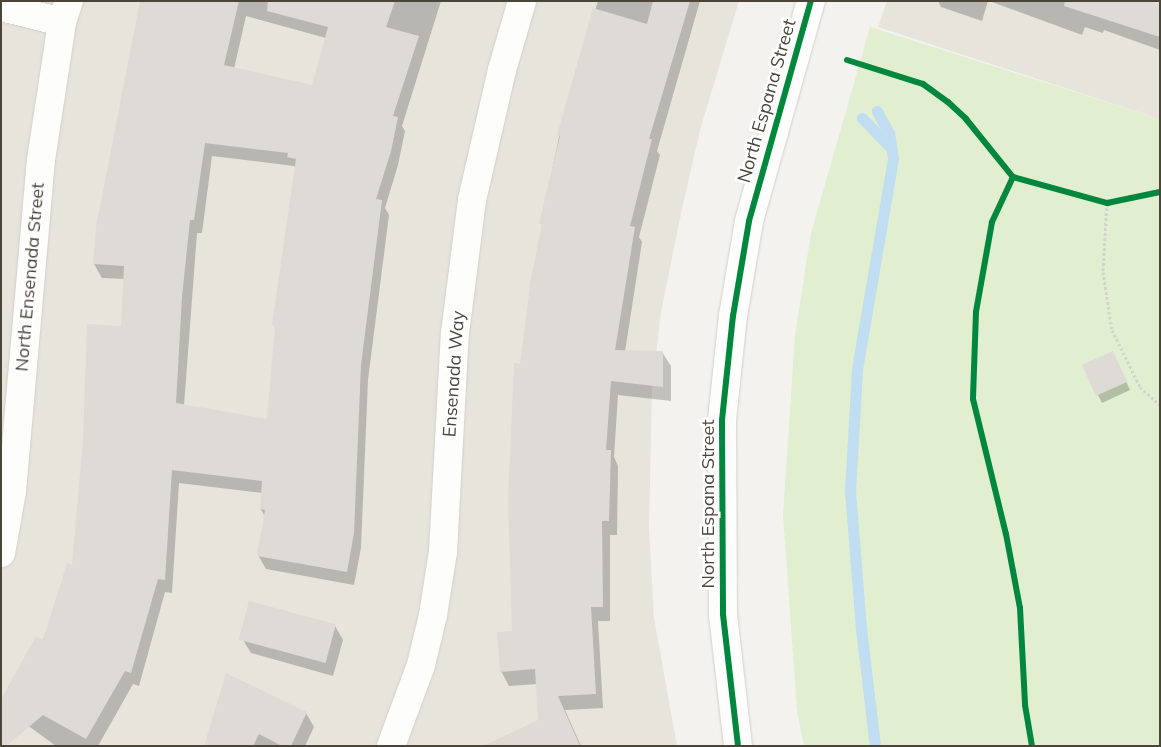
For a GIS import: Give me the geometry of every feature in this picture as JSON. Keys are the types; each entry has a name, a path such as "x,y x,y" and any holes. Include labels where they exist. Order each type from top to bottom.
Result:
{"street":[{"name":"Ensenada Way","path":"391,746 421,664 433,615 443,552 454,333 472,200 522,1"},
{"name":"North Espana Street","path":"738,746 723,614 722,420 733,316 749,221 811,1"},
{"path":"1,7 65,12"},
{"name":"North Ensenada Street","path":"1,553 7,536 7,468 41,160 65,12"}],"path":[{"path":"1098,200 1107,203 1116,201"},
{"path":"1107,203 1103,272 1112,330 1140,388 1160,405"}],"shaded area":[{"path":"1,1 739,1 700,130 682,209 661,312 652,390 649,529 654,618 677,746 1,746"},
{"path":"887,1 1160,1 1160,119 878,27"}],"green space":[{"path":"870,27 1160,119 1160,746 804,746 797,711 783,515 795,335 811,233"}],"building":[{"path":"140,1 239,1 224,65 312,85 328,27 267,11 268,1 395,1 386,27 419,36 393,116 398,117 391,151 376,199 382,200 361,365 354,533 347,572 257,556 265,510 260,509 262,481 172,470 165,580 158,579 131,673 125,671 86,739 43,715 6,746 1,746 1,699 36,636 43,640 67,563 72,565 83,440 87,324 121,326 124,266 93,264 96,227","holes":["205,143 288,153 287,157 296,159 272,325 275,326 267,419 176,403 182,297 190,220 194,220"]},
{"path":"653,1 690,1 649,139 652,139 630,226 635,227 615,350 663,351 663,387 611,381 606,450 611,450 609,521 602,521 603,607 591,607 596,694 558,696 580,746 483,746 538,720 535,669 500,672 497,632 512,631 508,501 514,363 520,364 531,278 542,224 539,223 560,136 557,135 593,8 647,24"},
{"path":"1065,1 1160,1 1160,37 1064,6"},
{"path":"1113,351 1127,382 1096,396 1082,365"},
{"path":"249,601 336,624 326,663 239,640"},
{"path":"226,673 307,712 291,746 282,746 259,734 253,746 204,746"}],"waterway":[{"path":"875,746 861,628 850,491 857,369 893,158 889,133 877,111"},
{"path":"862,118 889,146"}],"cycle path":[{"path":"738,746 723,614 722,420 733,316 749,221 811,1"},
{"path":"847,60 923,84 948,102 966,119 1013,177 1107,203 1160,192"},
{"path":"1013,177 992,222 976,312 973,399 1006,534 1020,608 1025,705 1032,746"}]}
